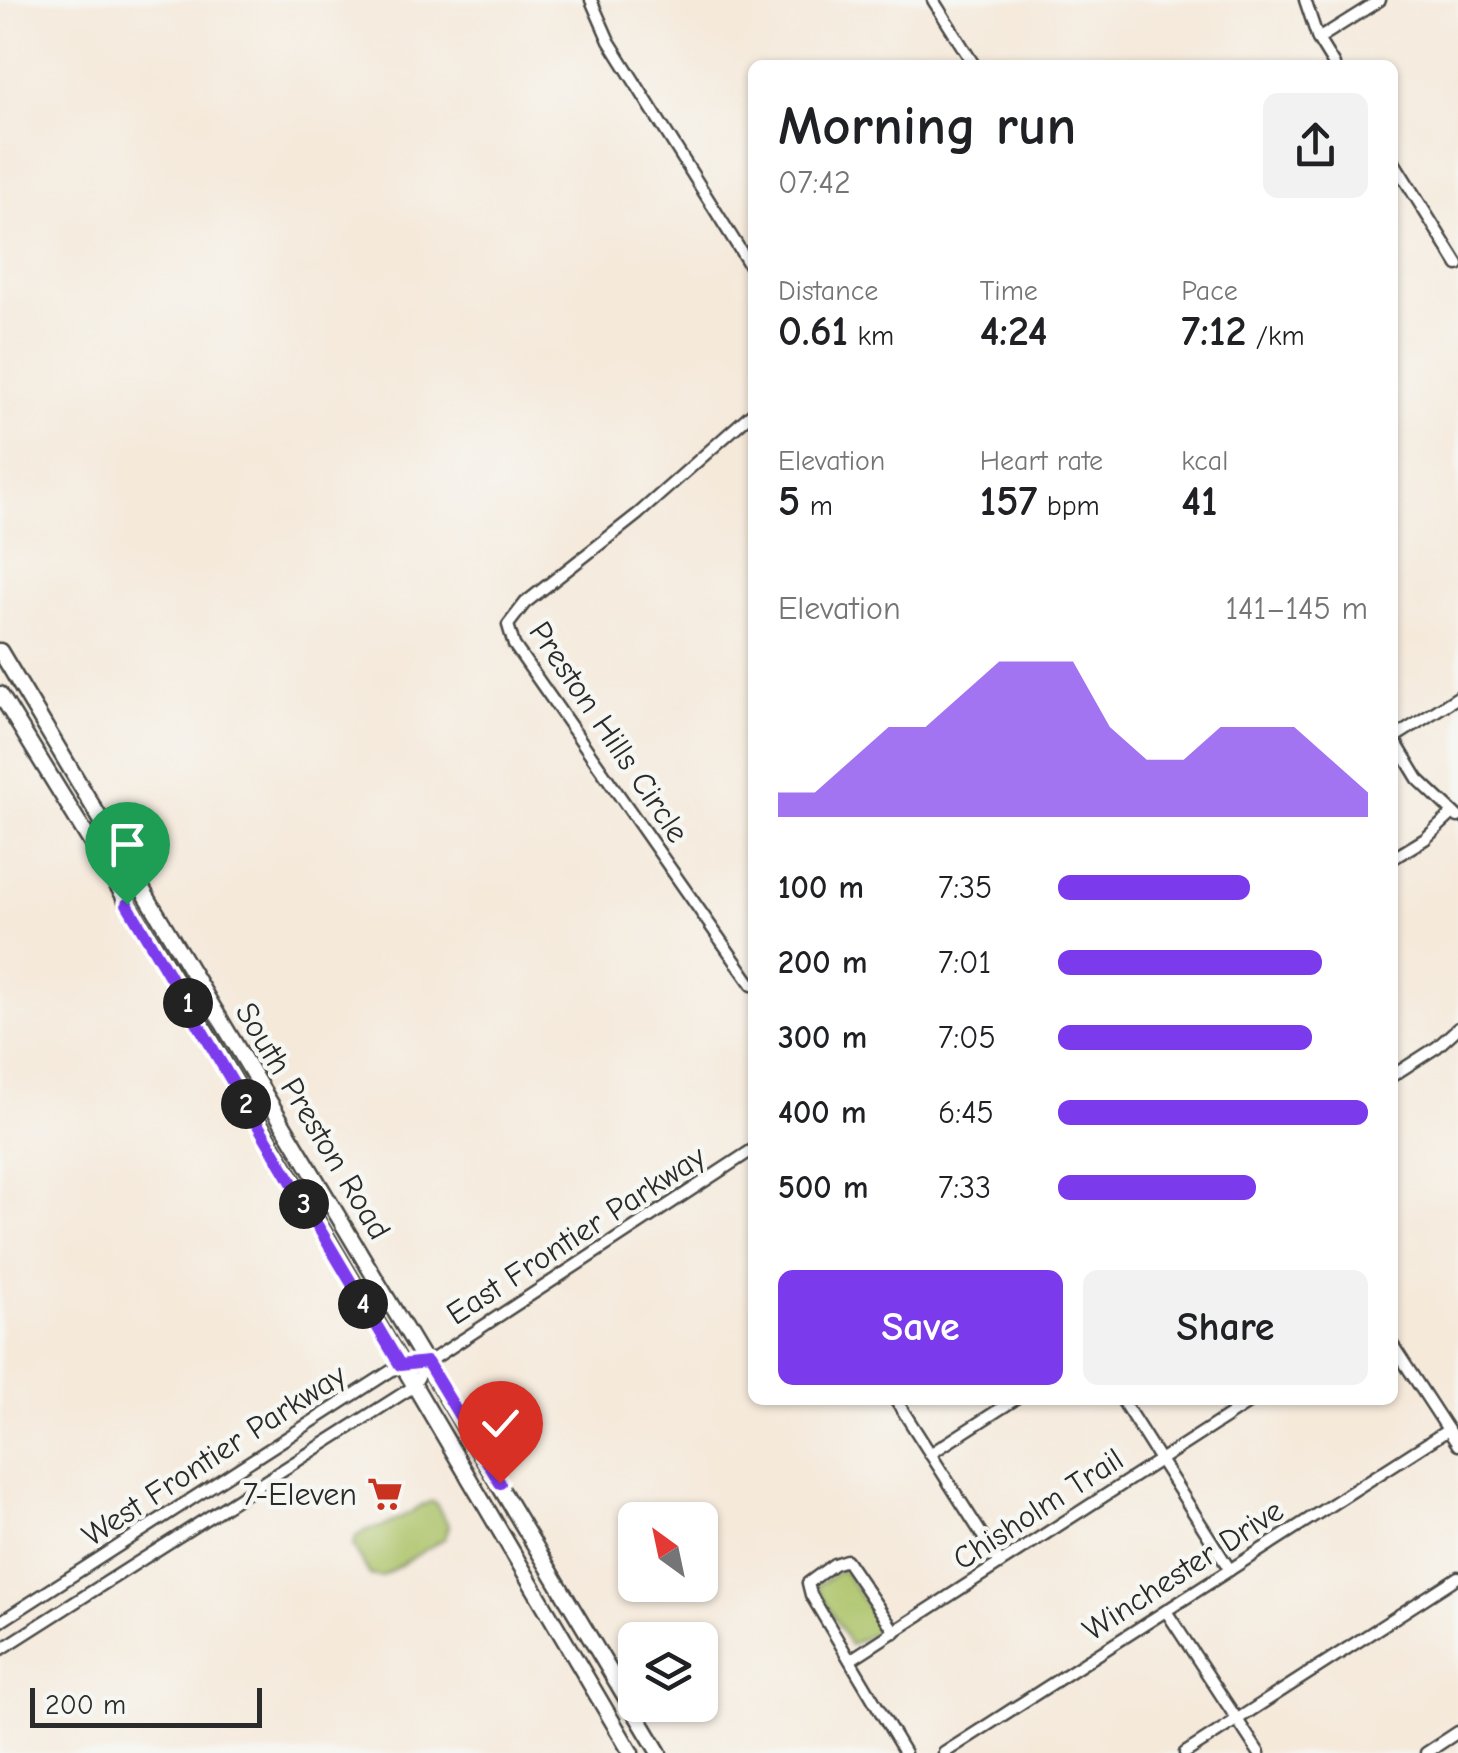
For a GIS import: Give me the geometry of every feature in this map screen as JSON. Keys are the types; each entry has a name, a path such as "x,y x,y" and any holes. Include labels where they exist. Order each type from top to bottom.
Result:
{"main road":[{"name":"South Preston Road","path":"0,651 5,670 427,1362 658,1753"},
{"name":"South Preston Road","path":"0,694 177,983 631,1753"},
{"path":"563,1635 582,1624"}],"street":[{"path":"591,0 608,40 748,264"},
{"path":"933,0 971,60"},
{"path":"1305,0 1318,39 1331,60"},
{"path":"1318,39 1380,0"},
{"path":"1398,169 1458,265"},
{"name":"Preston Hills Circle","path":"748,417 638,514 526,603 508,625 514,645 748,980"},
{"path":"1398,735 1458,697"},
{"path":"1398,746 1418,779 1456,815 1398,855"},
{"path":"1398,1072 1458,1028"},
{"name":"East Frontier Parkway","path":"427,1362 748,1153"},
{"path":"1398,1353 1458,1445"},
{"name":"West Frontier Parkway","path":"0,1622 400,1365 427,1362"},
{"name":"West Frontier Parkway","path":"0,1650 413,1387 427,1362"},
{"path":"899,1405 1000,1563"},
{"path":"930,1454 1006,1405"},
{"path":"1125,1405 1230,1570"},
{"name":"Chisholm Trail","path":"850,1660 1245,1405"},
{"name":"Winchester Drive","path":"944,1753 1448,1430"},
{"path":"894,1632 846,1560 808,1583 811,1595 905,1753"},
{"path":"1185,1753 1458,1577"},
{"path":"1166,1612 1259,1753"},
{"path":"1426,1753 1458,1732"}],"green space":[{"path":"435,1502 449,1526 445,1538 381,1577 370,1575 353,1546 356,1537"},
{"path":"840,1571 845,1572 879,1626 879,1630 850,1645 818,1589 818,1585"}],"place":[{"name":"7-Eleven","path":"385,1494"}],"route":[{"path":"127,904 400,1365 427,1362 500,1483"}]}
